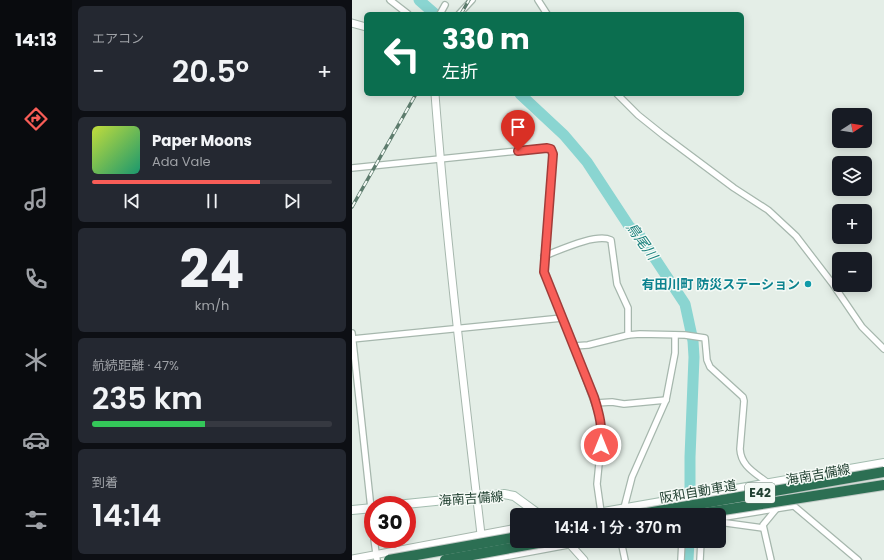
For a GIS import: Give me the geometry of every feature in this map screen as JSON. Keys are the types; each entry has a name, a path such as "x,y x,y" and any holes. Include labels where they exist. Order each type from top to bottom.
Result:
{"highway":[{"name":"阪和自動車道","path":"676,508 884,472"},
{"name":"阪和自動車道","path":"726,509 884,485"},
{"path":"389,560 510,538"},
{"path":"445,560 511,548"}],"main road":[{"name":"海南吉備線","path":"624,508 884,463"},
{"name":"海南吉備線","path":"416,503 504,494 514,496 530,508"},
{"path":"352,510 364,509"}],"street":[{"path":"390,0 405,12"},
{"path":"461,12 472,0"},
{"path":"538,0 546,12"},
{"path":"441,12 445,5"},
{"path":"352,23 364,26"},
{"path":"435,96 440,160 476,496 485,560 544,548"},
{"path":"619,96 638,115 663,135 734,188 768,210 796,236 832,283 862,327 884,349"},
{"path":"352,168 547,148 551,149 553,154 544,256 544,272 596,403 602,433 597,484 600,508"},
{"path":"544,256 592,240 607,238 611,240 617,284 628,308 628,335"},
{"path":"352,339 562,318"},
{"path":"352,333 371,496"},
{"path":"574,346 588,345 628,335 640,334 703,337 705,339 707,360 710,367 744,397 740,449 740,456 743,463 858,560"},
{"path":"624,508 632,477 666,400 675,353 675,335"},
{"path":"596,403 612,402 624,404 666,400"},
{"path":"726,517 793,506"},
{"path":"771,560 763,525 778,508"},
{"path":"726,523 764,528"},
{"path":"352,559 376,557 510,529"},
{"path":"573,548 584,560"},
{"path":"622,548 625,560"},
{"path":"681,560 682,548"},
{"path":"700,560 701,548"}],"waterway":[{"name":"鳥尾川","path":"419,0 433,12"},
{"name":"鳥尾川","path":"522,96 564,135 587,162 629,226 640,236 685,304 693,341 694,357 690,457 690,506"},
{"name":"鳥尾川","path":"688,560 689,548"}],"railway":[{"path":"462,12 469,0"},
{"path":"352,207 415,96"}],"place":[{"name":"有田川町 防災ステーション","path":"808,284"}],"route":[{"path":"518,151 549,148 553,154 544,272 594,397 602,433 601,445"}]}
